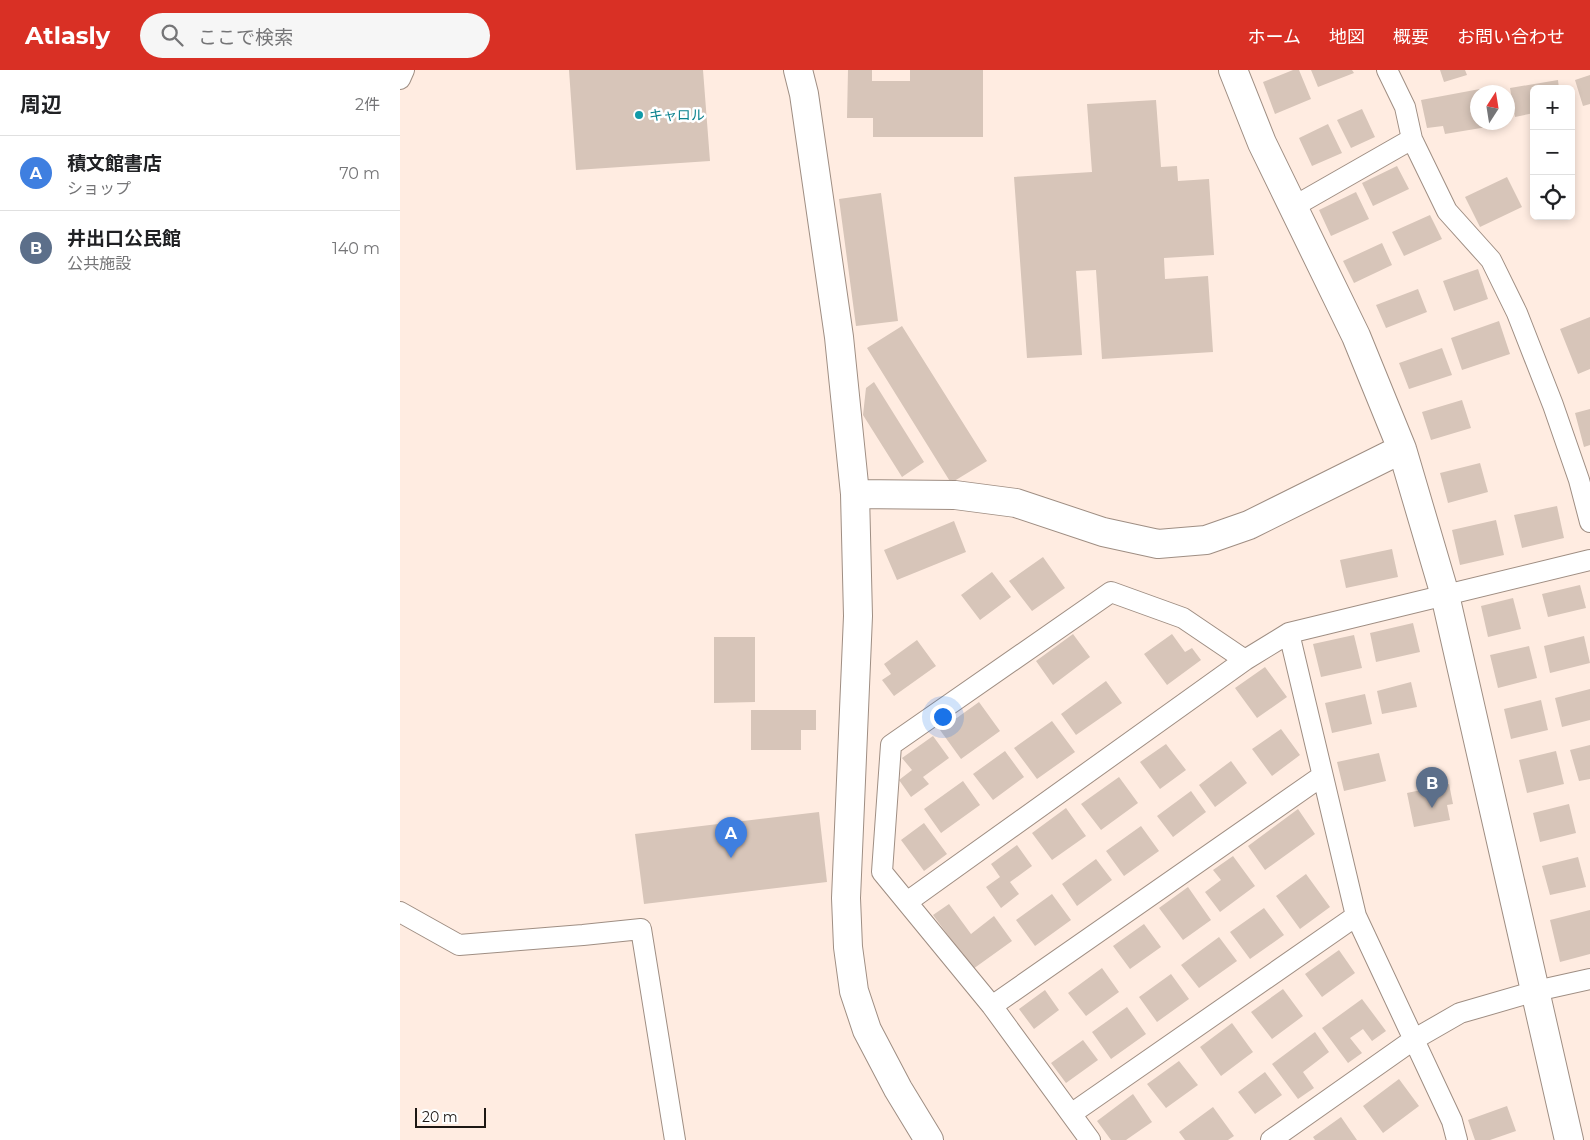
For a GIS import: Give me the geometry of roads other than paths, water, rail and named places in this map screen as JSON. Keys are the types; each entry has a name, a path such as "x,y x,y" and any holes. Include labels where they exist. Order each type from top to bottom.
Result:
{"street":[{"path":"400,79 404,70"},
{"path":"798,70 804,94 839,337 855,494 858,616 846,898 848,947 854,991 867,1030 898,1089 929,1140"},
{"path":"1233,70 1262,143 1356,336 1402,449 1445,595 1569,1140"},
{"path":"1387,70 1405,108 1412,139 1447,211 1491,260 1517,313 1554,404 1579,480 1590,522"},
{"path":"1293,207 1412,139"},
{"path":"855,494 955,495 1016,503 1103,532 1158,544 1206,540 1249,526 1402,449"},
{"path":"907,902 1244,660 1289,633 1590,560"},
{"path":"1090,1140 992,1006 882,872 891,744 1111,592 1183,618 1244,660"},
{"path":"1289,633 1356,916 1452,1121 1457,1140"},
{"path":"992,1006 1322,776"},
{"path":"400,912 459,944 641,929 675,1140"},
{"path":"1071,1114 1356,916"},
{"path":"1271,1140 1413,1040 1460,1013 1536,991 1590,979"}],"place":[{"name":"キャロル","path":"639,115"},
{"name":"井出口公民館","path":"1432,808"},
{"name":"積文館書店","path":"731,858"}]}
